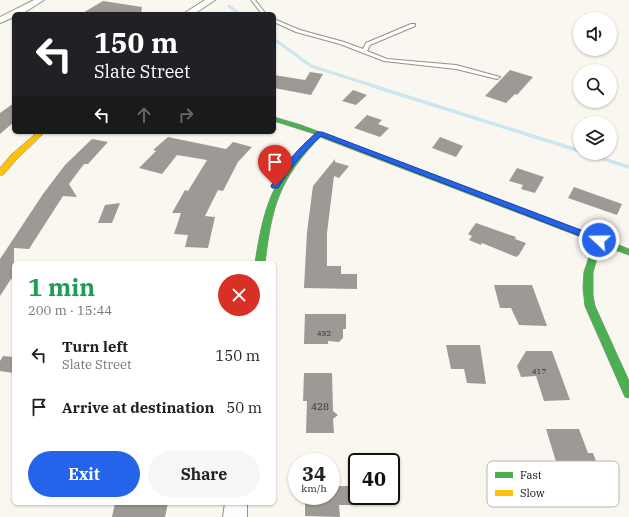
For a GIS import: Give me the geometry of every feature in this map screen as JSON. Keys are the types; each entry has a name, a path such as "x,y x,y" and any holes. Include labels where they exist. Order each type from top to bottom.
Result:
{"street":[{"path":"18,12 40,0"},
{"path":"191,12 211,0"},
{"path":"0,20 12,15"},
{"path":"276,120 320,134 629,252"},
{"path":"0,173 14,157 40,134"},
{"path":"260,261 264,223 275,186 282,173 300,152 320,134"},
{"path":"599,240 587,269 586,291 590,306 629,393"},
{"path":"234,517 236,505"}],"lane":[{"path":"253,0 262,12"},
{"path":"276,21 298,31 342,42 386,60 456,67 497,77"},
{"path":"365,51 368,44 413,25"}],"building":[{"path":"103,1 142,7 141,12 84,12"},
{"path":"510,70 533,77 517,95 515,94 506,103 485,96"},
{"path":"310,72 323,74 311,95 276,88 276,75 305,80"},
{"path":"353,90 367,95 356,105 342,101"},
{"path":"12,104 12,124 0,134 0,113"},
{"path":"367,115 382,120 378,124 389,128 380,137 354,128"},
{"path":"168,137 226,149 233,142 252,147 238,162 223,191 218,190 205,216 215,217 208,248 185,247 188,235 174,234 181,213 172,213 185,190 188,191 207,160 177,155 162,174 139,168 156,151 153,150"},
{"path":"440,137 463,146 456,157 432,148"},
{"path":"92,139 108,142 88,164 84,164 69,184 77,197 63,196 29,249 14,248 12,279 0,296 0,259 43,194 65,165"},
{"path":"335,159 335,162 349,166 339,178 334,176 327,233 327,266 341,266 341,274 357,274 357,289 304,288 307,232 313,186"},
{"path":"517,168 544,177 535,193 521,189 523,185 509,181"},
{"path":"574,187 622,204 617,215 568,198"},
{"path":"120,203 112,223 98,223 105,205"},
{"path":"476,223 516,237 515,239 526,243 519,255 516,257 482,243 481,245 469,240 472,236 468,234"},
{"path":"494,285 532,285 547,326 519,325 511,308 500,308"},
{"path":"305,314 346,314 346,329 343,329 343,338 339,342 328,341 328,344 304,344"},
{"path":"446,345 480,345 486,384 467,383 464,369 451,369"},
{"path":"526,351 552,351 570,400 544,401 536,376 521,377 517,366"},
{"path":"3,356 12,357 12,373 0,371 0,361"},
{"path":"304,373 332,373 333,411 338,415 333,419 334,433 306,433 307,401 303,401"},
{"path":"546,429 579,429 588,453 593,453 596,461 556,461"},
{"path":"340,486 348,486 348,505 340,505"},
{"path":"115,505 168,505 165,517 112,517"},
{"path":"305,505 339,505 340,517 305,516"}],"waterway":[{"path":"229,6 237,12"},
{"path":"276,40 311,66 377,87"},
{"path":"373,86 573,149"},
{"path":"607,160 629,167"}],"traffic: fast":[{"path":"276,120 299,126 629,252"},
{"path":"260,261 266,224 270,207 276,192 292,164 319,134"},
{"path":"599,240 588,272 588,296 590,306 629,393"}],"traffic: slow":[{"path":"0,173 14,157 40,134"}],"route":[{"path":"275,186 282,173 300,152 320,134 599,240"}]}
